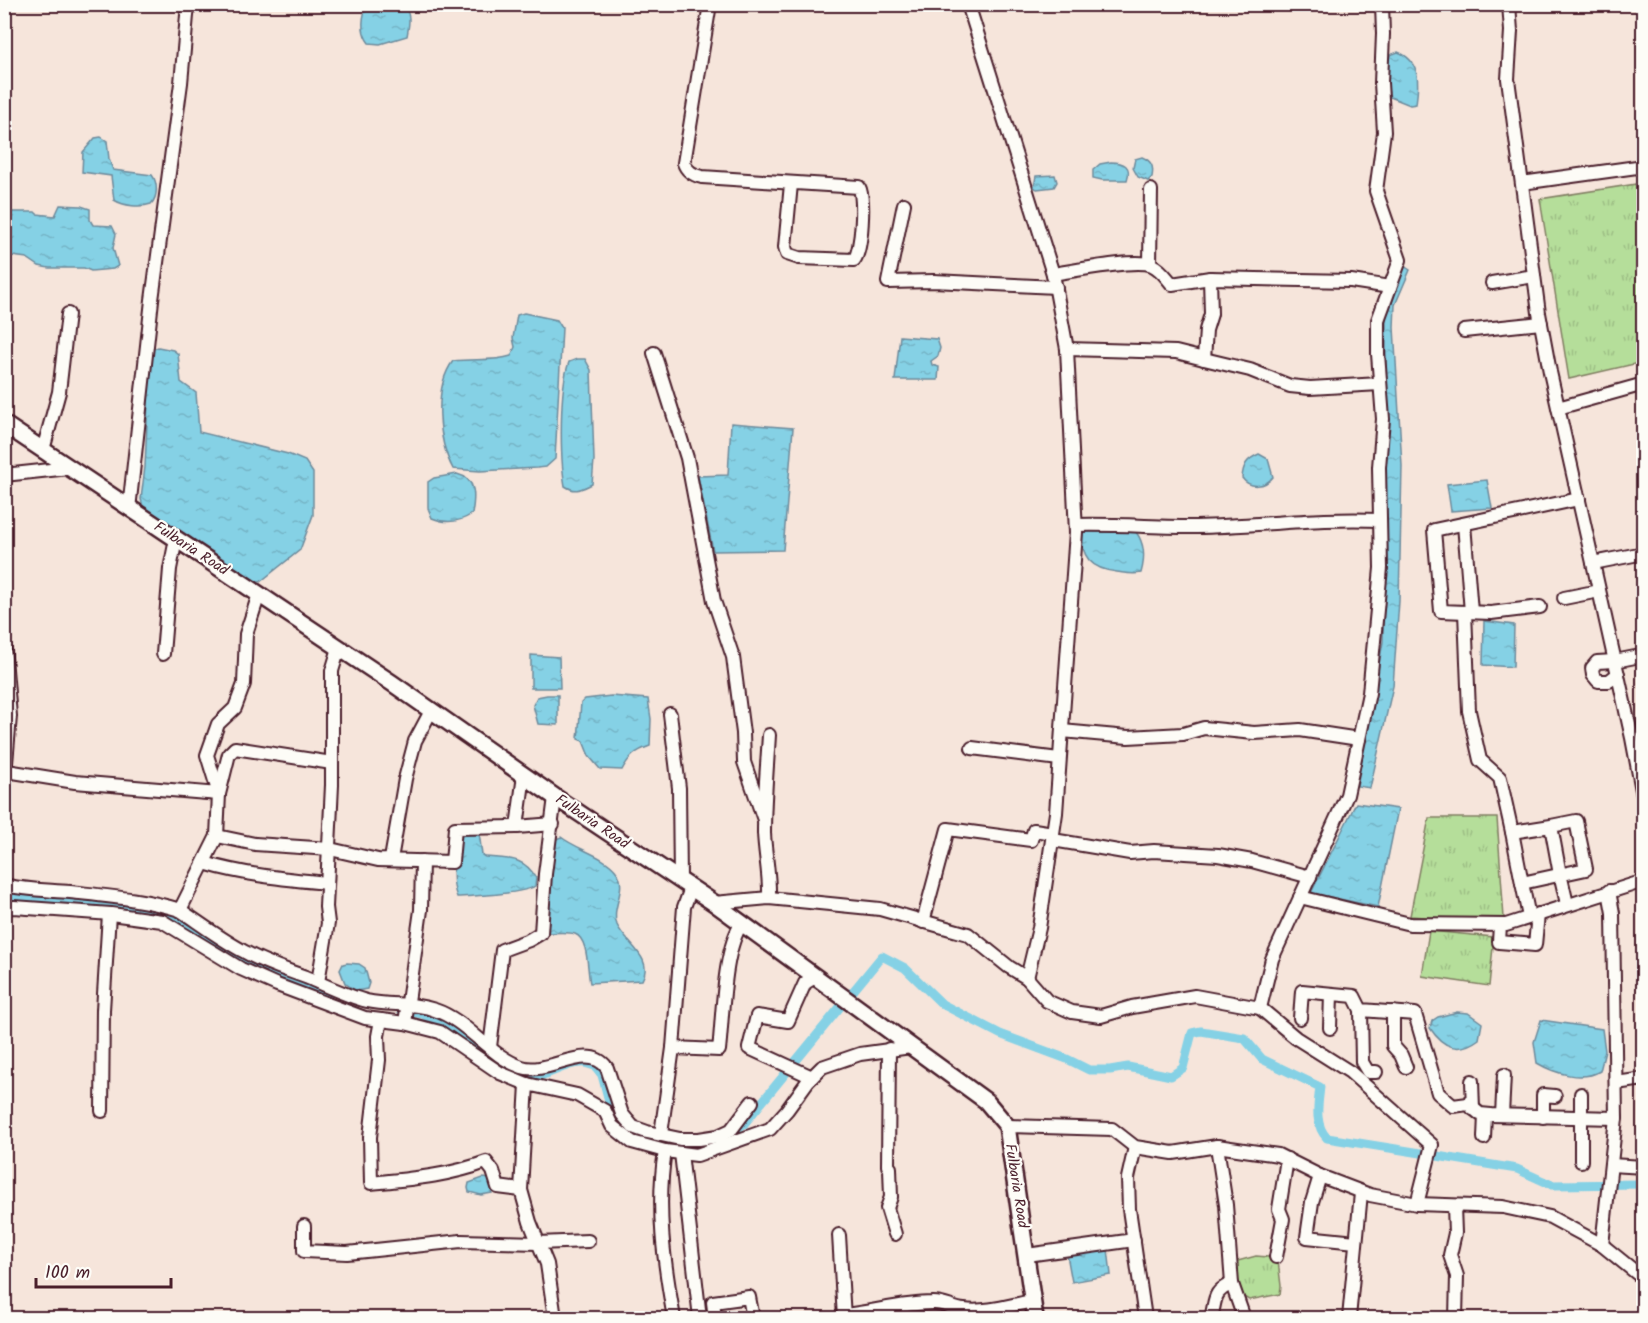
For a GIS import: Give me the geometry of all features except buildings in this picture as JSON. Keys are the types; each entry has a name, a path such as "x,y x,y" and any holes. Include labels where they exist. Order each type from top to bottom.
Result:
{"main road":[{"name":"Fulbaria Road","path":"4,424 714,903 986,1101 1007,1126 1035,1318"}],"street":[{"path":"129,508 152,300 181,83 188,4"},
{"path":"710,4 684,163 686,168 694,175 702,177 859,187 862,196 860,243 859,254 854,260 799,258 787,254 785,247 791,184"},
{"path":"968,4 1055,281 1066,349 1076,525 1053,836 1039,928 1027,978"},
{"path":"1260,1008 1272,959 1347,795 1368,693 1381,568 1379,467 1383,419 1378,321 1400,260 1376,191 1384,132 1381,83 1382,4"},
{"path":"1509,4 1511,31 1508,79 1541,323 1644,801"},
{"path":"1522,183 1644,166"},
{"path":"1150,264 1151,190"},
{"path":"904,204 888,282 1055,281 1110,265 1150,264 1161,271 1173,284 1210,278 1351,282 1390,287"},
{"path":"1492,283 1534,276"},
{"path":"1204,359 1206,330 1211,314 1210,278"},
{"path":"43,450 59,392 68,314"},
{"path":"1464,331 1541,323"},
{"path":"1066,349 1176,352 1250,370 1290,386 1311,388 1380,384"},
{"path":"654,353 687,458 714,601 733,657 743,734 744,762 764,820"},
{"path":"1558,408 1644,384"},
{"path":"4,475 69,468"},
{"path":"1540,607 1491,613 1441,611 1434,530 1579,499"},
{"path":"1076,525 1124,524 1195,527 1349,519 1380,520"},
{"path":"1464,524 1469,711 1480,760 1500,778 1522,883 1533,916 1535,945 1499,942 1500,925"},
{"path":"163,654 170,568 176,539"},
{"path":"1593,563 1644,553"},
{"path":"1564,598 1599,591"},
{"path":"219,794 207,755 218,724 235,708 244,684 246,634 259,594"},
{"path":"4,646 10,716 4,787"},
{"path":"318,982 328,923 326,906 330,849 332,671 339,648"},
{"path":"1618,674 1609,681 1598,681 1593,675 1592,668 1597,662 1640,656"},
{"path":"391,859 405,779 415,741 432,711"},
{"path":"662,1134 673,1048 685,884 679,788 670,714"},
{"path":"1062,731 1128,737 1183,734 1203,728 1254,733 1300,730 1359,739"},
{"path":"768,735 764,837 770,878 769,898"},
{"path":"180,910 216,836 219,794 229,754 235,748 332,763"},
{"path":"972,748 1059,759"},
{"path":"7,771 75,782 219,794"},
{"path":"517,827 524,776"},
{"path":"490,1047 502,950 541,933 555,797"},
{"path":"1512,832 1576,821 1586,869 1522,883"},
{"path":"216,836 255,844 330,849 378,860 452,862 455,828 552,824"},
{"path":"1551,826 1567,904"},
{"path":"923,922 948,829 1032,840 1034,830 1130,853 1155,851 1218,855 1252,861 1310,877"},
{"path":"405,1023 421,910 422,861"},
{"path":"204,863 231,872 327,883"},
{"path":"1300,897 1410,924 1500,925 1644,881"},
{"path":"4,885 23,890 124,898 162,904 180,910 246,953 318,982 368,1001 408,1004 436,1010 523,1068 545,1068 578,1058 595,1058 608,1068 622,1114 633,1127 647,1132 681,1139 718,1136 731,1131 752,1102"},
{"path":"1602,1245 1616,1118 1613,913 1609,891"},
{"path":"714,903 769,898 880,909 968,934 1009,967 1027,978 1047,1001 1072,1012 1101,1016 1132,1007 1195,996 1260,1008 1296,1038 1350,1072 1432,1145 1417,1204"},
{"path":"4,908 109,914 162,921 241,969 328,1005 365,1018 405,1023 440,1032 500,1073 527,1084 577,1095 605,1111 612,1126 632,1142 681,1153 697,1155 770,1129 822,1067 860,1054 911,1047"},
{"path":"102,1111 103,1010 109,914"},
{"path":"673,1048 719,1050 728,970 735,933 742,923"},
{"path":"812,1077 749,1048 757,1016 788,1021 805,983 815,977"},
{"path":"1300,1018 1302,991 1354,996 1361,1010 1362,1062 1368,1072 1376,1072"},
{"path":"1330,1028 1331,994"},
{"path":"1361,1010 1415,1014 1438,1093 1453,1106 1468,1104 1485,1114 1616,1118"},
{"path":"1393,1012 1393,1046 1406,1067"},
{"path":"381,1020 370,1137 371,1183 428,1177 486,1162 493,1171 498,1187 521,1190"},
{"path":"889,1049 888,1166 891,1197 887,1208 895,1234"},
{"path":"1502,1115 1504,1075"},
{"path":"1616,1083 1644,1079"},
{"path":"1472,1081 1473,1109"},
{"path":"527,1084 521,1190 547,1264 555,1318"},
{"path":"1581,1094 1581,1161"},
{"path":"1543,1117 1543,1095 1555,1096"},
{"path":"1484,1138 1485,1114"},
{"path":"1007,1126 1112,1129 1135,1147 1173,1153 1217,1146 1278,1155 1361,1193 1417,1204 1503,1207 1550,1217 1602,1245 1644,1279"},
{"path":"1217,1146 1226,1205 1232,1284 1244,1318"},
{"path":"1135,1147 1128,1178 1129,1209 1145,1318"},
{"path":"665,1150 661,1179 661,1227 674,1318"},
{"path":"681,1153 700,1318"},
{"path":"1276,1257 1283,1219 1279,1209 1287,1159"},
{"path":"1611,1164 1644,1167"},
{"path":"1320,1176 1312,1202 1307,1237 1356,1242"},
{"path":"1349,1318 1361,1193"},
{"path":"1454,1206 1455,1233 1450,1255 1456,1273 1456,1318"},
{"path":"304,1226 304,1251 347,1253 461,1241 538,1243 588,1241"},
{"path":"839,1235 844,1317 908,1304 936,1302 964,1310 1033,1301"},
{"path":"1027,1255 1134,1240"},
{"path":"1211,1318 1216,1297 1221,1288 1232,1284"},
{"path":"715,1318 713,1302 749,1297 753,1318"}],"green space":[{"path":"1643,183 1643,362 1569,379 1540,199"},
{"path":"1429,818 1497,818 1504,918 1480,921 1410,916"},
{"path":"1429,931 1494,937 1489,986 1422,976"},
{"path":"1256,1256 1278,1261 1280,1294 1249,1300 1240,1295 1234,1262"}],"water":[{"path":"371,4 402,5 409,15 407,36 380,44 369,43 363,30 363,21 366,7"},
{"path":"1398,52 1406,56 1415,67 1418,81 1416,104 1410,105 1390,97 1387,65 1390,55"},
{"path":"101,137 107,141 113,170 152,175 156,190 151,204 137,206 118,202 114,200 111,176 82,172 83,152 95,138"},
{"path":"1142,157 1150,162 1152,167 1152,177 1148,181 1138,177 1133,168 1135,159"},
{"path":"1120,163 1128,168 1127,180 1093,178 1093,170 1100,164"},
{"path":"1055,175 1057,182 1054,187 1037,189 1034,187 1036,176"},
{"path":"60,205 90,209 90,220 93,225 112,226 116,234 113,248 118,266 113,269 91,271 84,268 49,268 39,266 27,258 5,255 5,212 35,212 55,216"},
{"path":"1404,266 1410,270 1395,305 1394,327 1402,466 1399,601 1393,686 1370,788 1357,786 1383,642 1386,316"},
{"path":"524,313 557,320 562,328 555,459 546,467 537,468 480,471 453,469 444,444 440,415 442,385 447,372 453,361 511,356 515,347 513,338 517,315"},
{"path":"900,336 937,339 940,348 938,356 931,361 932,365 939,367 938,380 895,380"},
{"path":"158,347 173,350 178,354 181,382 196,393 199,432 288,454 305,461 313,473 313,515 300,550 260,582 249,582 143,507 141,499 145,467 150,355 153,349"},
{"path":"585,359 591,370 594,460 592,484 575,490 565,486 561,424 566,374 569,362"},
{"path":"731,423 793,428 783,550 713,551 698,476 728,475"},
{"path":"1259,454 1268,459 1273,477 1262,485 1249,484 1242,478 1246,463"},
{"path":"457,474 464,476 471,484 474,495 472,514 453,521 432,518 428,508 428,482 434,478"},
{"path":"1487,480 1492,508 1451,511 1447,484"},
{"path":"1082,530 1136,532 1143,552 1141,573 1129,574 1094,565 1085,554"},
{"path":"1484,621 1514,625 1513,667 1483,665"},
{"path":"531,655 559,657 560,688 531,688"},
{"path":"558,695 558,725 538,724 533,705 537,697"},
{"path":"611,696 648,699 651,719 650,746 633,755 622,770 600,769 589,756 583,741 578,739 581,703 585,699"},
{"path":"1356,803 1398,809 1378,907 1311,893"},
{"path":"457,830 479,832 482,855 520,862 536,878 535,886 510,893 457,897 453,873"},
{"path":"561,837 605,861 616,871 621,884 615,918 621,932 642,958 645,972 642,980 590,983 587,956 580,937 568,933 546,933 553,847 556,839"},
{"path":"343,964 359,964 365,968 369,983 367,989 356,991 345,983 340,970"},
{"path":"1457,1012 1468,1013 1482,1023 1479,1039 1472,1044 1452,1047 1440,1040 1430,1028 1432,1021 1438,1017"},
{"path":"1541,1020 1602,1029 1605,1051 1600,1071 1585,1076 1568,1075 1537,1063 1534,1042"},
{"path":"483,1178 491,1179 495,1189 492,1193 481,1195 469,1192 469,1183"},
{"path":"1108,1249 1111,1275 1072,1282 1067,1255"}],"waterway":[{"path":"4,896 115,904 165,912 243,962 330,993"},
{"path":"733,1131 744,1124 882,956 905,968 942,1004 1000,1034 1067,1059 1089,1070 1128,1067 1171,1076 1183,1068 1192,1033 1201,1031 1244,1038 1262,1059 1320,1087 1319,1121 1327,1138 1421,1153"},
{"path":"401,1010 423,1014 518,1074 544,1075 572,1064 586,1063 595,1066 602,1075 613,1116 643,1143 680,1143"},
{"path":"1437,1156 1517,1169 1552,1185 1644,1184"}]}
